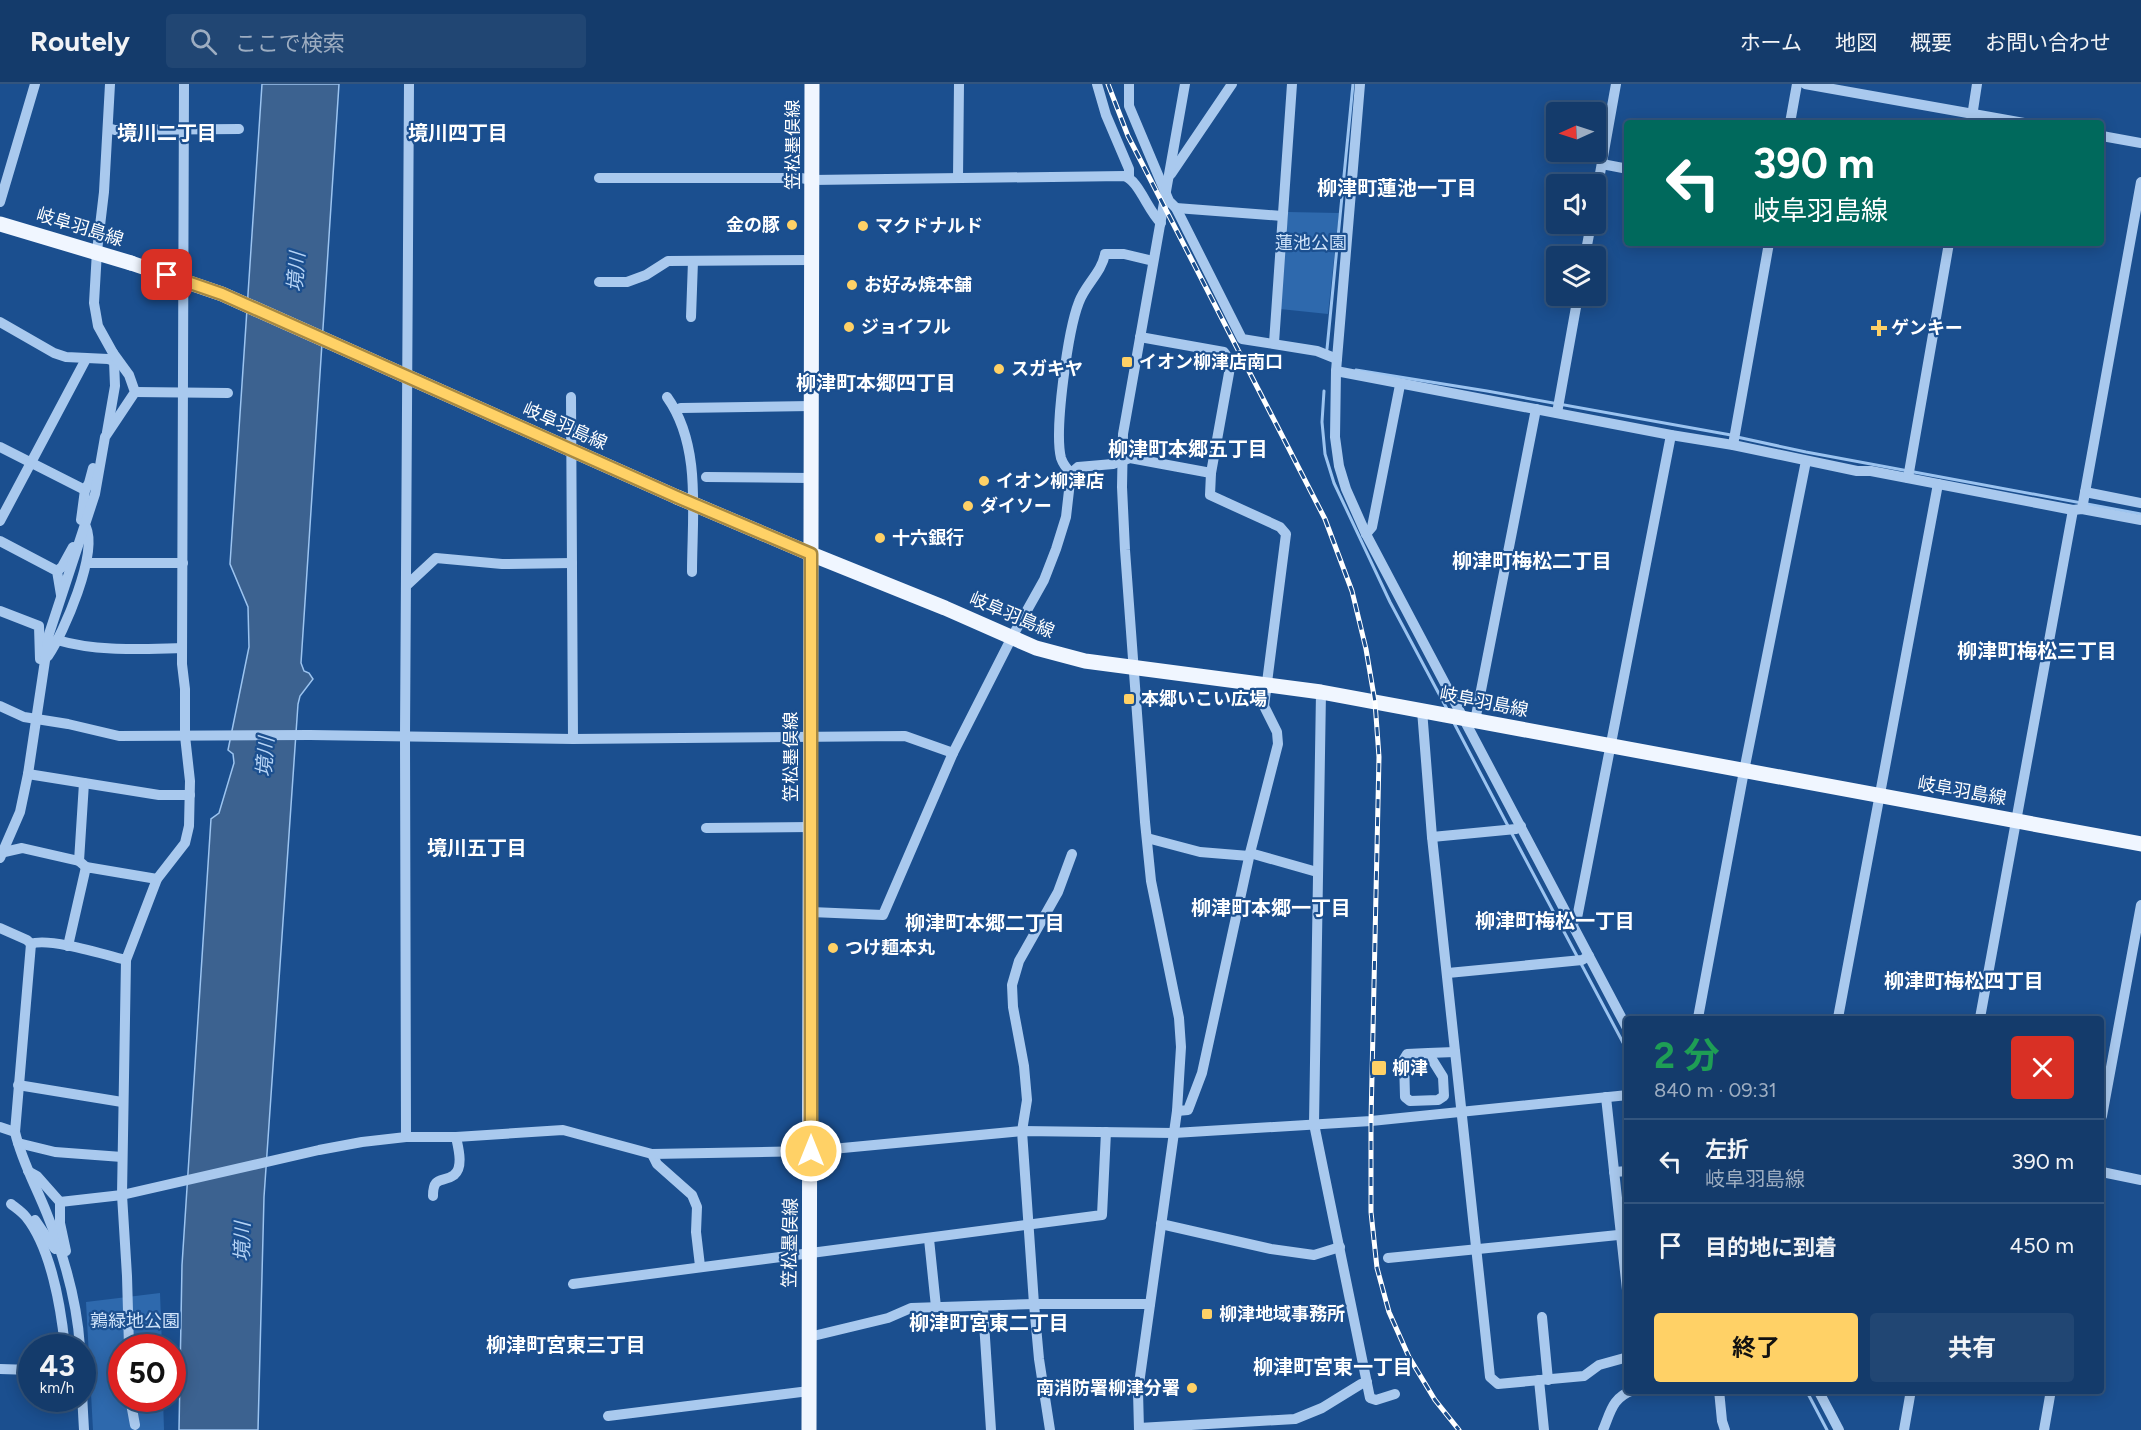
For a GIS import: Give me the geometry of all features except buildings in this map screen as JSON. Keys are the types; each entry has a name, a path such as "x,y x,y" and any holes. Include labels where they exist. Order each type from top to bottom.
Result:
{"main road":[{"name":"笠松墨俣線","path":"809,1430 812,84"},
{"name":"岐阜羽島線","path":"0,224 97,251 222,294 677,497 945,608 1035,648 1056,654 1134,667 1321,692 2141,844"}],"street":[{"path":"0,202 35,84"},
{"path":"110,84 104,192 94,303 98,326 114,357 129,375 135,392"},
{"path":"129,1334 128,1276 122,1195 126,960 157,879 185,843 189,826 190,781 184,736 185,689 182,648 184,84"},
{"path":"406,1137 405,736 409,84"},
{"path":"958,178 959,84"},
{"path":"1096,84 1106,115 1129,169 1129,177"},
{"path":"1129,84 1129,106 1169,201 1176,208 1242,339 1317,351 1337,359"},
{"path":"1185,84 1123,434 1122,462 1125,550 1151,881 1179,1018 1181,1047 1177,1111 1138,1391 1139,1429 1245,1426 1295,1419 1322,1408 1367,1382"},
{"path":"1169,176 1232,84"},
{"path":"1274,343 1292,84"},
{"path":"1360,84 1335,371 1335,437 1346,489 1366,534 1470,719 1521,826 1624,1022"},
{"path":"1600,174 1616,84"},
{"path":"1791,120 1797,84"},
{"path":"1805,84 1971,118 1992,120"},
{"path":"1971,118 1977,84"},
{"path":"108,128 115,130 239,129"},
{"path":"2104,136 2141,143"},
{"path":"1602,164 1624,168"},
{"path":"599,178 801,178 812,180 1129,177 1133,180 1153,216 1161,223"},
{"path":"1980,1016 2077,509 2085,492 2141,182"},
{"path":"1176,208 1282,216"},
{"path":"1733,445 1768,246"},
{"path":"1908,478 1948,246"},
{"path":"811,912 882,915 953,753 1044,580 1056,549 1066,517 1071,473 1061,458 1059,422 1073,320 1079,300 1104,262 1105,254 1124,254 1154,261"},
{"path":"599,282 627,282 646,275 668,261 812,260"},
{"path":"691,316 693,261"},
{"path":"1557,413 1576,306"},
{"path":"0,322 54,353 66,357 108,359 114,357"},
{"path":"1140,337 1224,352 1231,362 1211,473 1210,495 1280,527 1286,534 1264,706 1278,732 1278,744 1249,854 1202,1073 1188,1110 1177,1111"},
{"path":"0,854 20,812 49,634 84,531 94,494 115,386 114,357"},
{"path":"0,520 86,359"},
{"path":"1335,371 1400,385 1801,458 1857,471 1871,471 2141,520"},
{"path":"1366,534 1372,527 1400,385"},
{"path":"135,392 228,393"},
{"path":"45,657 49,656 57,640 88,562 88,532 84,531 81,525 85,490 99,447 135,392"},
{"path":"571,397 573,739"},
{"path":"667,397 676,410 685,435 691,464 692,572"},
{"path":"676,410 681,408 811,406"},
{"path":"1470,719 1536,409"},
{"path":"1572,924 1577,918 1671,435"},
{"path":"0,447 85,490"},
{"path":"1071,473 1078,467 1122,462 1130,458 1211,473"},
{"path":"1698,1016 1744,771 1806,461"},
{"path":"706,477 811,478"},
{"path":"1838,1016 1938,484"},
{"path":"2085,492 2141,503"},
{"path":"57,571 62,567 84,531"},
{"path":"0,541 57,571"},
{"path":"407,585 436,558 502,564 572,563"},
{"path":"88,562 183,563"},
{"path":"57,571 61,596"},
{"path":"0,611 39,626 42,674"},
{"path":"57,640 81,647 100,649 182,648"},
{"path":"1321,692 1314,1124 1370,1398 1376,1400 1395,1394"},
{"path":"0,706 24,717 119,736 310,735 573,739 905,736 953,753"},
{"path":"1422,710 1432,837 1490,1377 1498,1384 1584,1376 1599,1365 1624,1359"},
{"path":"28,774 159,795 190,795"},
{"path":"68,946 82,864 84,783"},
{"path":"1432,837 1516,829 1521,826"},
{"path":"706,828 811,827"},
{"path":"1147,838 1200,852 1249,854 1317,872"},
{"path":"0,854 22,848 82,864 157,879"},
{"path":"1050,1430 1039,1359 1034,1304 1022,1131 1027,1100 1012,985 1019,961 1058,892 1072,854"},
{"path":"2104,1105 2141,905"},
{"path":"0,928 31,944"},
{"path":"31,944 37,941 68,946 126,960"},
{"path":"31,944 18,1085 17,1138 27,1170 47,1213 70,1283 78,1316 79,1334"},
{"path":"1448,974 1582,960 1589,956"},
{"path":"1428,1053 1443,1077 1444,1096 1438,1100 1410,1101 1405,1097 1404,1059 1407,1054 1428,1053 1455,1052"},
{"path":"18,1085 122,1102"},
{"path":"60,1202 122,1195 362,1142 406,1137 456,1137 563,1130 652,1154 811,1151 1022,1131 1174,1132 1314,1124 1624,1095"},
{"path":"1388,1258 1624,1235 1606,1097"},
{"path":"0,1128 17,1138 55,1152 122,1157"},
{"path":"573,1284 1102,1215 1106,1132"},
{"path":"433,1196 433,1189 437,1181 454,1175 458,1168 456,1137"},
{"path":"652,1154 657,1164 692,1196 697,1207 696,1232 700,1266"},
{"path":"27,1170 36,1176 60,1202 60,1223 66,1254 62,1259"},
{"path":"1614,1172 1624,1171"},
{"path":"2104,1172 2141,1180"},
{"path":"6,1203 27,1209 62,1259"},
{"path":"6,1203 25,1216 38,1238 50,1270 61,1311 64,1334"},
{"path":"1161,1224 1271,1249 1314,1256 1340,1247"},
{"path":"929,1239 936,1307"},
{"path":"809,1337 888,1318 911,1308 1034,1304 1150,1304"},
{"path":"983,1307 991,1430"},
{"path":"1542,1317 1545,1430"},
{"path":"0,1369 18,1370"},
{"path":"608,1416 809,1391"},
{"path":"1603,1430 1615,1401 1624,1394"},
{"path":"1719,1394 1725,1430"},
{"path":"1820,1394 1839,1430"},
{"path":"1904,1430 1910,1394"},
{"path":"2044,1430 2050,1394"},
{"path":"83,1412 84,1430"},
{"path":"133,1412 135,1425"}],"green space":[{"name":"蓮池公園","path":"1288,212 1339,213 1328,314 1280,309"},
{"name":"鶉緑地公園","path":"160,1293 162,1334 108,1334 108,1412 163,1412 164,1430 93,1430 92,1412 96,1412 96,1334 88,1334 86,1302"}],"water":[{"name":"境川","path":"262,84 339,84 301,663 304,671 309,673 313,679 300,696 298,704 264,1197 258,1430 179,1430 179,1412 186,1412 186,1334 181,1334 182,1265 211,819 219,813 234,763 233,754 228,750 249,647 248,607 230,564"}],"waterway":[{"path":"1327,349 1353,84"},
{"path":"1356,370 1731,435"},
{"path":"1324,391 1322,422 1325,454 1334,483 1390,602 1447,709"},
{"path":"1737,437 1806,452 2141,514"},
{"path":"1454,723 1508,826"},
{"path":"1511,832 1624,1044"},
{"path":"1808,1394 1827,1430"}],"railway":[{"path":"1108,84 1128,136 1325,519 1352,591 1366,649 1375,702 1379,757 1371,1121 1371,1212 1377,1268 1389,1312 1409,1357 1435,1400 1459,1430"}],"place":[{"name":"金の豚","path":"792,225"},
{"name":"マクドナルド","path":"863,226"},
{"name":"お好み焼本舗","path":"852,285"},
{"name":"ジョイフル","path":"849,327"},
{"name":"ゲンキー","path":"1879,328"},
{"name":"イオン柳津店南口","path":"1127,362"},
{"name":"スガキヤ","path":"999,369"},
{"name":"イオン柳津店","path":"984,481"},
{"name":"ダイソー","path":"968,506"},
{"name":"十六銀行","path":"880,538"},
{"name":"本郷いこい広場","path":"1129,699"},
{"name":"つけ麺本丸","path":"833,948"},
{"name":"柳津","path":"1379,1068"},
{"name":"柳津地域事務所","path":"1207,1314"},
{"name":"南消防署柳津分署","path":"1192,1388"}],"district":[{"name":"境川二丁目","path":"167,133"},
{"name":"境川四丁目","path":"458,133"},
{"name":"柳津町蓮池一丁目","path":"1397,188"},
{"name":"柳津町本郷四丁目","path":"876,383"},
{"name":"柳津町本郷五丁目","path":"1188,449"},
{"name":"柳津町梅松二丁目","path":"1532,561"},
{"name":"柳津町梅松三丁目","path":"2037,651"},
{"name":"境川五丁目","path":"477,848"},
{"name":"柳津町本郷一丁目","path":"1271,908"},
{"name":"柳津町梅松一丁目","path":"1555,921"},
{"name":"柳津町本郷二丁目","path":"985,923"},
{"name":"柳津町梅松四丁目","path":"1964,981"},
{"name":"柳津町宮東二丁目","path":"989,1323"},
{"name":"柳津町宮東三丁目","path":"566,1345"},
{"name":"柳津町宮東一丁目","path":"1333,1367"}],"route":[{"path":"167,275 222,294 677,497 811,554 811,1151"}]}
